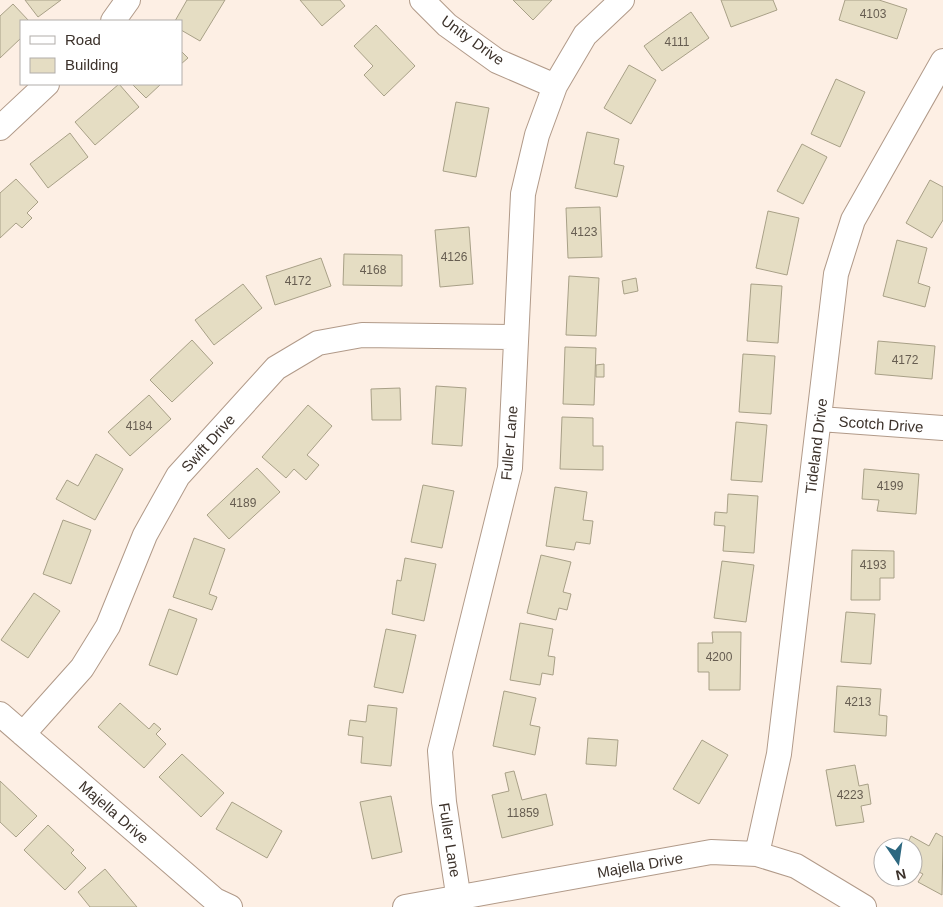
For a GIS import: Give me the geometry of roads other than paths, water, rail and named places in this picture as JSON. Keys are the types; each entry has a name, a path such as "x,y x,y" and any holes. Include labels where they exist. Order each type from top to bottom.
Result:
{"street":[{"path":"114,20 128,0"},
{"name":"Unity Drive","path":"422,0 447,25 496,61 555,86"},
{"name":"Fuller Lane","path":"460,902 444,802 440,751 510,468 523,194 537,135 555,86 585,35 622,0"},
{"name":"Tideland Drive","path":"757,854 779,754 836,274 853,220 943,62"},
{"path":"0,128 46,85"},
{"name":"Swift Drive","path":"23,734 82,668 108,626 145,535 178,476 276,368 318,343 362,335 515,337"},
{"name":"Scotch Drive","path":"820,419 943,428"},
{"name":"Majella Drive","path":"0,714 215,900 230,907"},
{"name":"Majella Drive","path":"405,907 460,902 711,852 757,854 796,866 864,907"}]}
